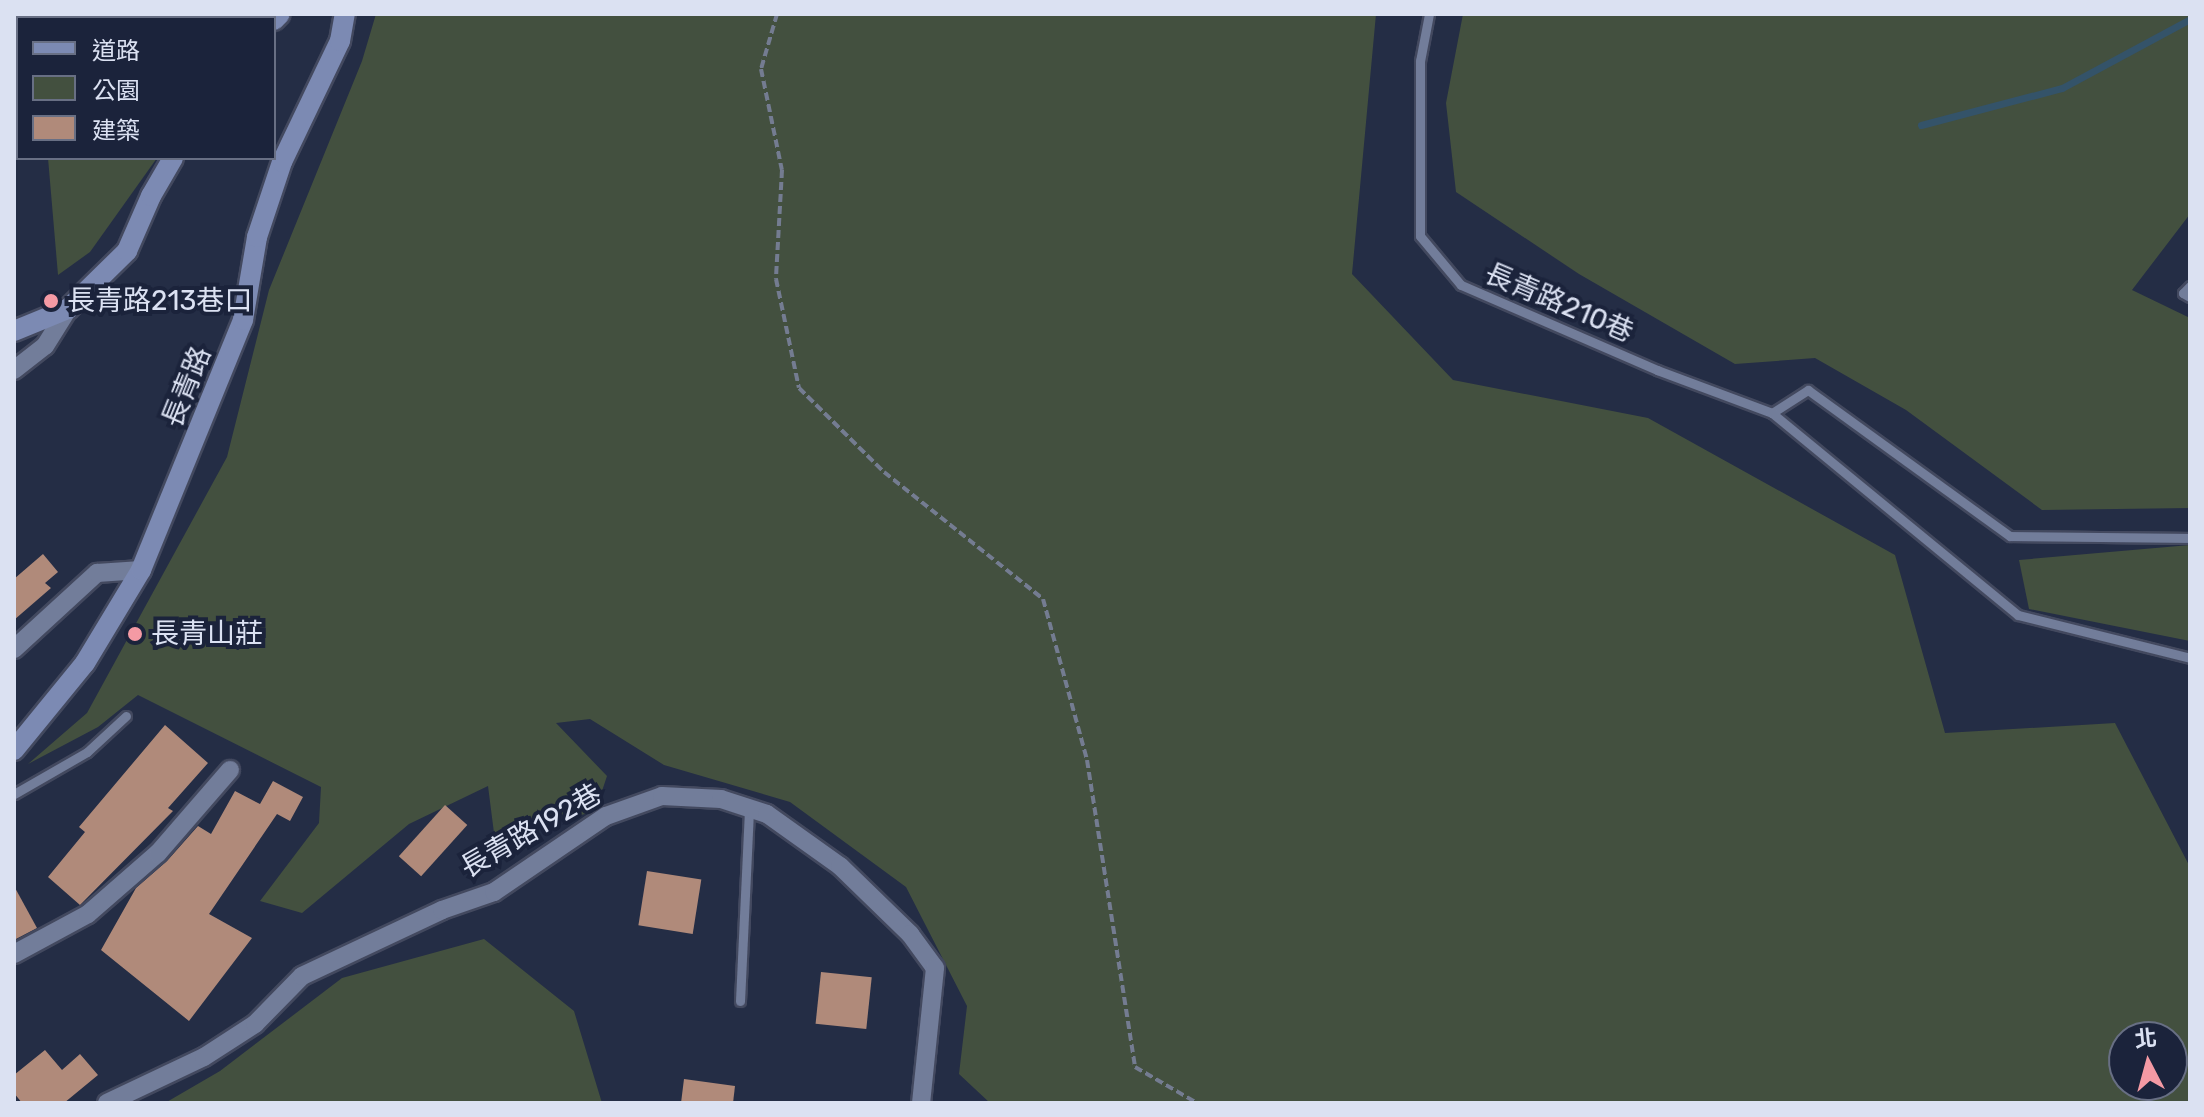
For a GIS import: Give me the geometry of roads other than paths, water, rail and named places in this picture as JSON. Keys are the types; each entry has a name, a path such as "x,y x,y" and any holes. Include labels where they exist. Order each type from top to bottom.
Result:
{"street":[{"name":"長青路","path":"14,750 85,663 141,570 243,320 257,237 282,162 340,41 345,14"},
{"path":"14,370 45,346 68,309 127,251 151,196 172,160"},
{"path":"14,331 68,309"},
{"path":"14,649 97,573 141,570"},
{"path":"14,954 88,914 158,853 230,770"},
{"name":"長青路192巷","path":"107,1103 204,1057 255,1024 302,976 442,910 494,892 606,816 662,796 721,799 767,814 840,866 910,934 935,968 921,1103"}],"lane":[{"name":"長青路210巷","path":"1429,14 1420,61 1420,236 1461,285 1657,370 1772,413 2018,615 2190,658"},
{"path":"2190,286 2183,293 2190,297"},
{"path":"1772,413 1808,390 2010,536 2190,538"},
{"path":"14,794 87,752 126,716"},
{"path":"740,1001 749,809"}],"waterway":[{"path":"1921,125 2062,88 2190,19"}],"place":[{"name":"長青路213巷口","path":"51,301"},
{"name":"長青山莊","path":"135,634"}]}
